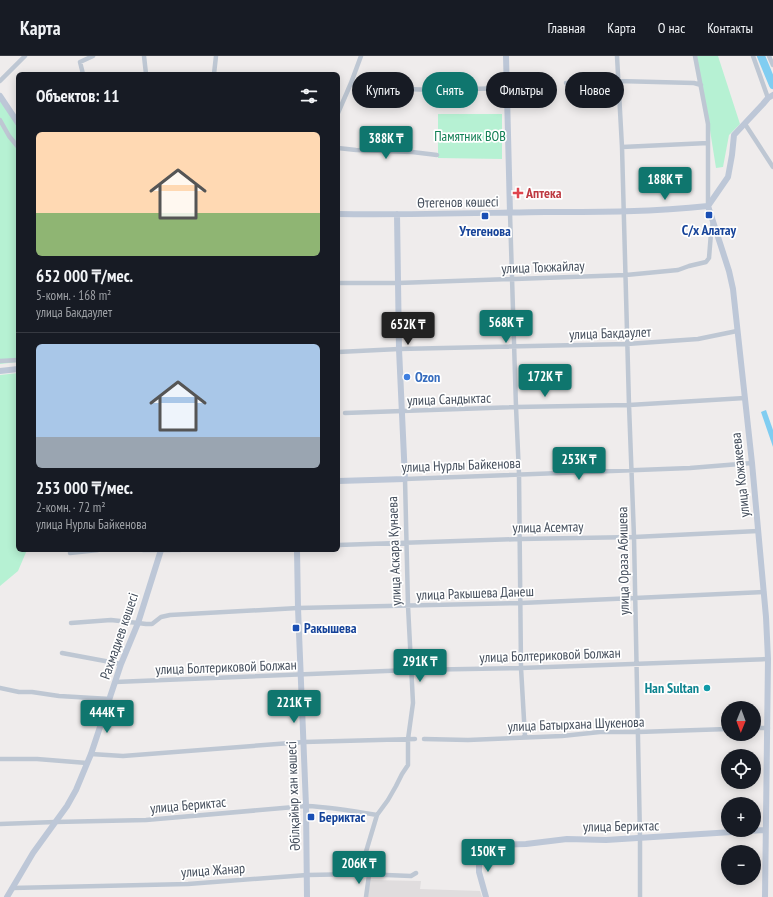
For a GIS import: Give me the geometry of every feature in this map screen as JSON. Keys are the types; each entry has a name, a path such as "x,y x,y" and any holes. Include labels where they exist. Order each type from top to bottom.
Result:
{"street":[{"path":"0,81 25,56"},
{"path":"83,72 80,62 93,56"},
{"path":"144,56 146,72"},
{"path":"214,72 216,56"},
{"path":"340,108 361,56"},
{"path":"506,56 506,72"},
{"name":"улица Ораза Абишева","path":"617,56 618,72"},
{"name":"улица Кожакеева","path":"695,56 708,124 708,206 729,270 733,288 764,592 768,659 765,897"},
{"path":"708,206 728,177 734,136 771,96 753,56"},
{"path":"769,56 773,66"},
{"path":"624,81 694,83 700,85"},
{"path":"351,82 380,88 434,90 486,89"},
{"path":"0,96 16,120"},
{"path":"507,108 519,474 521,668 525,737"},
{"name":"улица Ораза Абишева","path":"620,108 634,537 640,897"},
{"path":"0,120 16,145"},
{"path":"744,124 773,167"},
{"path":"622,147 708,143"},
{"path":"340,148 412,152 437,155"},
{"name":"Өтегенов көшесі","path":"340,214 624,211 679,209 708,206"},
{"name":"улица Аскара Кунаева","path":"361,874 377,815 388,800 408,765 408,739 413,703 399,349 397,214"},
{"name":"улица Токжайлау","path":"340,283 398,283 626,275 678,270 706,262 709,258 713,222"},
{"name":"улица Бакдаулет","path":"340,352 399,349 628,344 698,339 738,331"},
{"path":"0,361 16,360"},
{"path":"0,371 16,369"},
{"name":"улица Сандыктас","path":"345,413 629,405 745,398"},
{"name":"улица Нурлы Байкенова","path":"340,481 631,471 752,463"},
{"name":"улица Асемтау","path":"340,545 634,537 758,531"},
{"path":"70,553 79,552"},
{"name":"Рахмадиев көшесі","path":"7,897 33,853 67,806 76,790 91,754 121,664 138,622 160,552"},
{"name":"Әбілқайыр хан көшесі","path":"297,552 306,806 307,897"},
{"name":"улица Ракышева Данеш","path":"70,623 111,620 152,624 162,617 170,615 298,608 521,603 764,592"},
{"path":"62,653 121,664"},
{"name":"улица Болтериковой Болжан","path":"115,682 411,670 521,668 768,659"},
{"path":"0,688 19,692 110,699"},
{"path":"761,728 768,728"},
{"name":"улица Батырхана Шукенова","path":"424,739 468,740 562,736 600,732 721,729"},
{"path":"91,754 123,756 304,742 415,739"},
{"path":"0,759 38,759 87,763"},
{"name":"улица Бериктас","path":"0,824 146,820 306,806 324,807 377,815"},
{"name":"улица Бериктас","path":"486,897 479,872 479,852 482,849 496,845 526,844 567,839 606,840 765,830"},
{"name":"улица Жанар","path":"12,888 188,884 307,875 361,874 411,876 416,873"},
{"path":"366,897 369,875"}],"shaded area":[{"path":"370,880 421,881 420,889 480,891 482,897 368,897"}],"green space":[{"path":"696,56 718,56 740,124 729,135 723,167 716,168"},
{"path":"0,100 16,118 16,362 0,364"},
{"name":"Памятник ВОВ","path":"438,114 502,114 502,159 438,158"},
{"path":"16,373 16,552 26,552 18,571 0,586 0,375"}],"water":[{"path":"766,410 773,430 773,447 761,412"}],"waterway":[{"path":"761,56 773,85"}],"place":[{"name":"Аптека","path":"518,193"},
{"name":"С/х Алатау","path":"709,215"},
{"name":"Утегенова","path":"485,216"},
{"name":"Ozon","path":"407,377"},
{"name":"Ракышева","path":"296,628"},
{"name":"Han Sultan","path":"707,688"},
{"name":"Бериктас","path":"311,817"}]}
